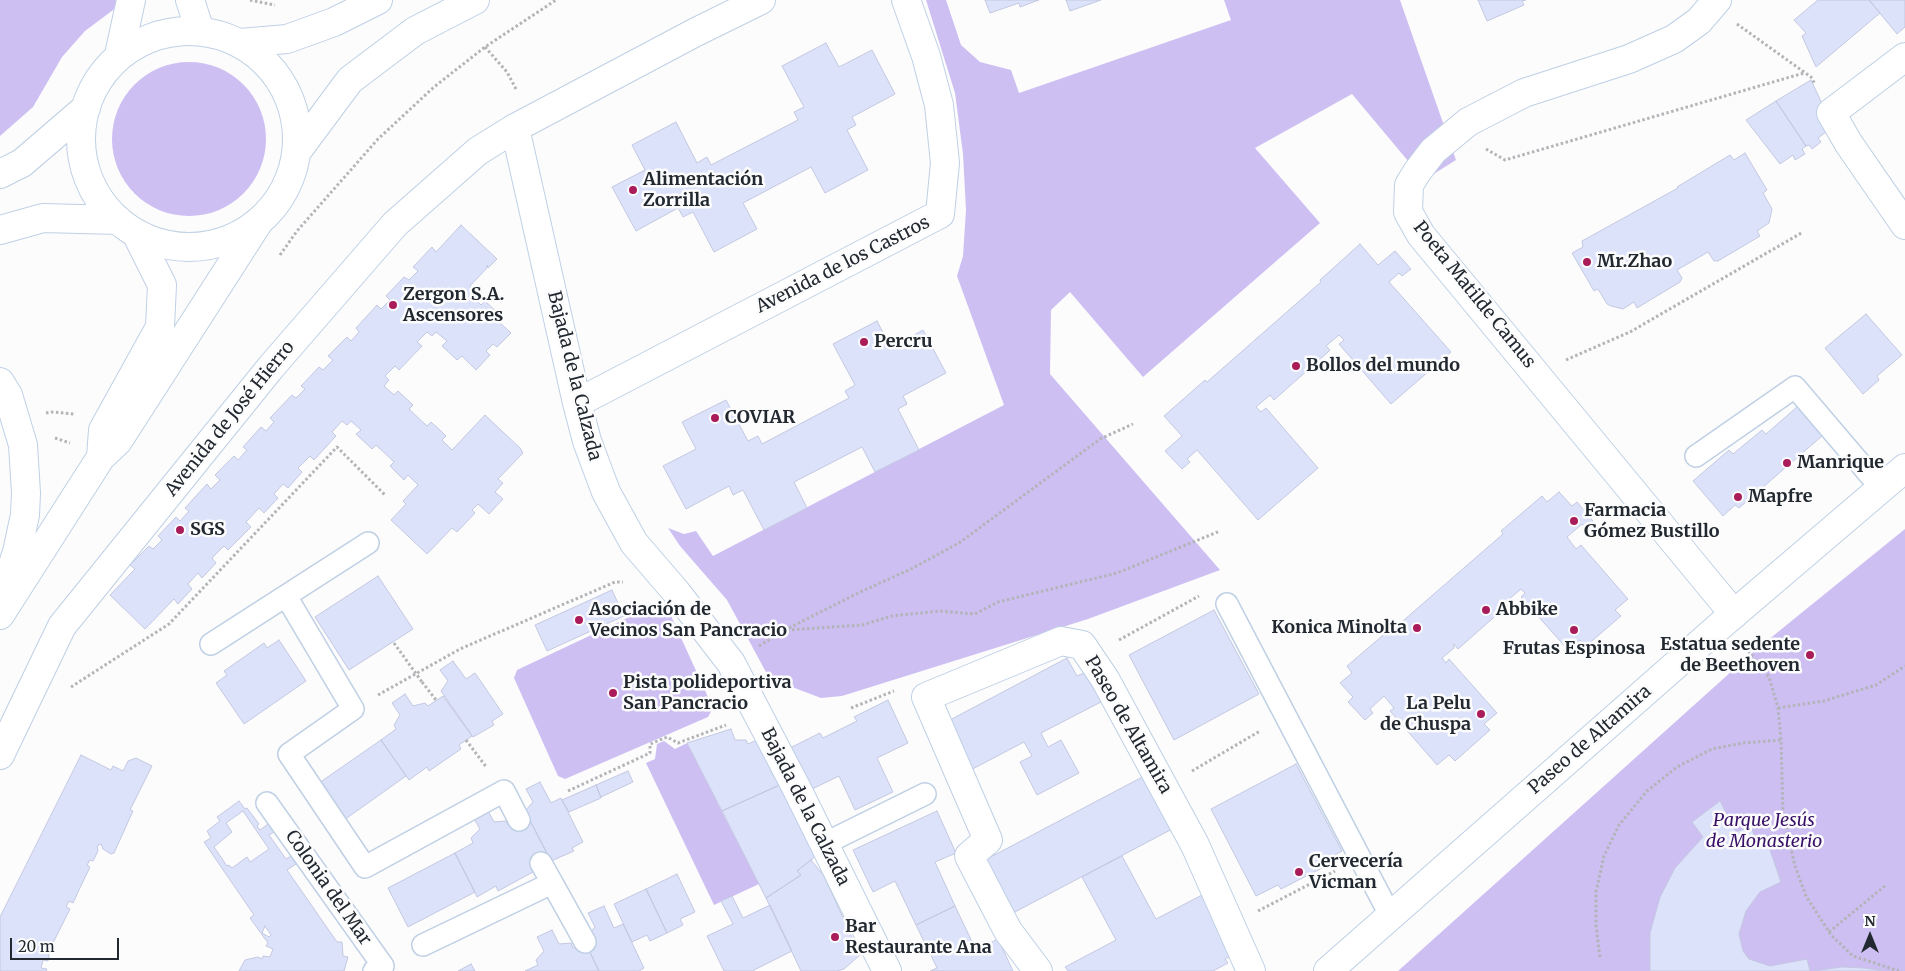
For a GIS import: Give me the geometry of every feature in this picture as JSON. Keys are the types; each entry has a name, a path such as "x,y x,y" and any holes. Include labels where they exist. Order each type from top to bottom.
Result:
{"street":[{"path":"119,55 131,0"},
{"path":"190,0 200,31"},
{"path":"100,457 103,430 160,327 162,285 128,228 104,209 84,171 80,129 92,88 119,55 157,35 200,31 240,43 287,39 334,22 378,0"},
{"path":"0,615 100,457 118,441 258,223 285,191 298,150 350,80 415,31 475,0"},
{"path":"515,128 761,0"},
{"name":"Avenida de los Castros","path":"577,403 940,214 945,163 939,105 926,56 906,0"},
{"name":"Poeta Matilde Camus","path":"1715,3 1699,21 1674,39 1629,59 1524,93 1468,122 1433,151 1417,172 1409,185 1408,212 1421,235 1536,373 1727,620"},
{"path":"240,43 274,70 286,92 294,107 298,150"},
{"path":"1905,57 1831,113 1849,144 1905,225"},
{"path":"0,174 22,162 86,108"},
{"name":"Bajada de la Calzada","path":"515,128 577,403 587,440 606,492 634,543 667,581 731,662 824,844 883,970"},
{"name":"Avenida de José Hierro","path":"0,755 62,626 271,366 395,224 478,150 515,128"},
{"path":"0,230 43,218 128,228 178,248 221,244 258,223"},
{"path":"0,382 8,395 23,445 26,494 25,515 17,552 0,601"},
{"name":"Paseo de Altamira","path":"1328,971 1727,620 1905,468"},
{"name":"Paseo de Altamira","path":"1038,971 1008,931 969,856 988,840 926,697 1061,642 1082,645 1105,679 1195,845 1251,971"}],"lane":[{"path":"1696,456 1795,387 1881,488"},
{"path":"211,644 368,543"},
{"path":"286,596 353,709 289,754 365,867 504,791 518,820"},
{"path":"1227,604 1390,915"},
{"path":"824,844 925,794"},
{"name":"Colonia del Mar","path":"268,803 383,966 374,971"},
{"path":"541,864 585,942"},
{"path":"423,945 552,883"}],"path":[{"path":"507,72 485,47 556,0"},
{"path":"1715,3 1811,77 1831,113"},
{"path":"1458,131 1505,160 1804,73"},
{"path":"1536,373 1630,332 1803,232"},
{"path":"731,662 785,630 911,569 959,543 1100,439 1133,424"},
{"path":"68,688 169,624 337,447 385,495"},
{"path":"785,630 862,625 892,616 939,611 975,614 998,602 1117,573 1220,531"},
{"path":"353,709 460,649 615,582 667,581"},
{"path":"1113,643 1219,586 1227,604"},
{"path":"1727,620 1769,677 1778,708 1782,740 1783,814 1795,866 1806,896 1829,932 1853,956 1898,971"},
{"path":"394,643 436,700"},
{"path":"1778,708 1824,701 1876,685 1905,666"},
{"path":"851,708 875,698"},
{"path":"568,791 650,753 650,744 667,737 678,742 757,714"},
{"path":"1189,773 1286,716"},
{"path":"1600,957 1596,926 1596,892 1604,856 1619,825 1647,791 1677,767 1712,749 1743,742 1782,740"},
{"path":"1250,915 1360,858"},
{"path":"1829,932 1886,885"}],"green space":[{"path":"0,0 138,0 113,10 85,31 62,57 33,107 0,136"},
{"path":"926,0 946,0 961,45 980,62 1011,70 1019,93 1231,20 1224,0 1400,0 1456,160 1424,180 1352,94 1255,148 1320,223 1143,377 1070,292 1051,310 1050,374 1220,570 1088,619 842,696 821,698 792,687 767,674 727,600 680,546 668,528 684,534 696,531 713,556 1004,405 957,276 963,256 966,210 963,154 955,93"},
{"path":"189,62 218,68 232,75 243,85 253,96 260,110 266,139 260,168 253,182 243,193 232,203 218,210 189,216 160,210 146,203 135,193 125,182 118,168 112,139 118,110 125,96 135,85 146,75 160,68"},
{"name":"Parque Jesús de Monasterio","path":"1905,529 1905,971 1398,971 1752,653"},
{"name":"Pista polideportiva San Pancracio","path":"657,604 667,607 713,708 708,717 565,779 558,776 514,678 517,670"},
{"path":"664,741 675,749 687,743 759,884 714,905 646,763 655,759 657,744"}],"building":[{"path":"985,0 1039,0 1020,7 1019,3 990,13"},
{"path":"1066,0 1101,0 1070,11"},
{"path":"1478,0 1526,0 1522,1 1524,5 1487,21"},
{"path":"1818,0 1869,0 1880,13 1816,67 1802,36 1806,33 1794,20"},
{"path":"1869,0 1905,0 1905,27 1897,34"},
{"path":"826,43 839,67 872,50 895,94 852,117 856,125 847,130 868,170 825,193 811,167 743,203 757,229 714,252 693,212 683,217 678,208 636,231 612,187 645,170 632,145 676,122 697,163 707,157 711,165 798,120 794,112 804,107 782,66"},
{"path":"1811,80 1833,127 1818,138 1821,142 1812,149 1809,145 1806,146 1776,101"},
{"path":"1776,101 1806,146 1802,149 1805,154 1795,160 1793,155 1780,164 1746,120"},
{"path":"1745,153 1767,190 1763,193 1772,209 1769,223 1757,231 1760,236 1718,261 1714,261 1708,252 1677,270 1682,278 1680,282 1637,308 1634,302 1623,309 1611,306 1607,304 1598,289 1594,291 1572,253 1583,247 1582,241 1678,188 1730,155 1734,160"},
{"path":"461,225 497,259 488,268 487,265 487,268 470,286 475,291 471,295 481,305 485,301 500,315 496,319 511,333 497,347 493,344 486,351 490,355 476,370 462,356 457,360 442,346 447,341 436,332 432,336 427,332 417,342 422,346 399,370 395,366 385,376 389,380 384,386 394,395 398,391 413,405 409,409 427,426 431,422 441,431 446,436 442,440 452,450 485,415 520,448 523,453 498,479 503,483 495,492 503,499 489,514 478,504 472,510 475,513 457,532 452,528 427,554 391,520 406,504 403,501 418,485 408,475 404,480 390,466 394,462 376,445 372,449 356,434 361,430 351,421 347,425 342,421 332,432 336,436 314,460 310,456 298,468 302,472 288,488 283,484 274,494 278,498 264,513 259,508 246,522 251,527 228,550 224,546 212,558 216,563 202,578 198,573 188,584 192,589 178,604 174,599 145,629 110,595 135,569 130,565 149,546 153,549 162,540 158,536 176,517 180,521 189,511 185,508 207,484 211,489 220,480 215,475 234,456 238,460 247,450 243,447 261,427 266,431 274,422 270,418 292,395 296,398 305,389 301,386 319,367 323,370 333,360 328,356 347,337 351,341 359,332 356,328 377,305 381,309 390,300 386,296 404,277 409,280 418,271 413,267 432,247 436,252"},
{"path":"1360,244 1378,265 1395,251 1411,269 1402,276 1399,273 1389,282 1451,352 1391,404 1339,344 1344,340 1339,335 1326,346 1330,350 1274,400 1270,395 1256,407 1261,412 1266,408 1318,468 1258,520 1197,450 1187,459 1190,462 1182,469 1165,451 1182,436 1164,416 1205,380 1207,382 1321,282 1320,280"},
{"path":"1866,314 1902,355 1877,376 1879,380 1863,394 1825,348"},
{"path":"877,321 891,348 923,330 946,373 903,396 907,404 898,409 919,450 875,472 862,447 794,482 807,508 764,530 743,490 733,495 729,486 686,509 663,466 696,449 682,422 726,400 748,441 758,436 762,444 849,398 845,391 855,385 833,344"},
{"path":"1797,407 1822,436 1739,508 1735,505 1723,516 1693,481 1729,450 1733,454 1762,430 1766,434"},
{"path":"1559,492 1572,506 1577,502 1593,521 1585,528 1582,524 1567,537 1576,549 1581,545 1628,599 1615,610 1621,616 1586,646 1580,640 1568,650 1521,597 1525,593 1521,589 1507,601 1509,604 1458,649 1454,644 1454,648 1442,658 1446,663 1449,659 1497,713 1484,724 1490,730 1455,761 1449,755 1437,765 1390,711 1394,708 1384,696 1370,709 1373,713 1365,720 1348,702 1353,697 1340,683 1352,673 1347,666 1388,631 1389,633 1503,534 1501,531 1542,496 1547,502"},
{"path":"378,576 413,629 349,670 315,617"},
{"name":"Asociación de Vecinos San Pancracio","path":"612,590 624,616 547,651 535,625"},
{"path":"1214,610 1259,694 1174,740 1129,655"},
{"path":"279,640 306,681 244,724 216,683 227,675 224,671 264,643 267,648"},
{"path":"1067,658 1077,676 1086,672 1101,702 1041,733 1048,747 1061,740 1079,773 1037,795 1020,762 1032,756 1024,742 965,773 948,721"},
{"path":"453,661 466,679 475,673 503,714 492,721 494,725 473,737 441,691 448,681 440,670"},
{"path":"405,694 413,706 425,703 428,706 443,696 472,736 459,745 461,749 429,771 427,767 409,780 381,740 396,729 394,725 400,715 392,703"},
{"path":"888,700 908,743 877,758 893,792 855,810 839,776 808,791 788,749 820,733 823,738 857,721 854,717"},
{"path":"731,729 735,740 746,740 748,744 764,737 784,783 722,811 687,743"},
{"path":"381,740 406,776 344,820 319,783"},
{"path":"81,755 111,770 113,766 123,771 128,761 136,758 152,766 130,810 133,811 114,853 111,854 103,849 101,844 97,846 98,851 93,861 90,860 87,865 90,867 73,903 69,901 66,907 70,909 50,949 48,961 43,960 41,968 47,969 46,971 0,971 0,917"},
{"path":"1296,764 1342,851 1320,863 1322,868 1281,889 1278,885 1256,896 1211,809"},
{"path":"628,771 633,782 601,797 596,785"},
{"path":"1148,774 1176,827 1013,913 985,860"},
{"path":"540,782 551,803 561,798 583,842 572,848 574,851 551,861 525,811 533,802 526,789"},
{"path":"784,783 817,855 797,871 801,875 766,898 722,811"},
{"path":"596,785 601,798 569,812 562,800"},
{"path":"239,801 259,824 257,826 260,830 268,824 274,832 269,835 286,859 291,856 296,864 287,870 337,942 342,942 343,956 348,957 344,971 239,971 245,960 258,957 262,959 263,956 270,957 273,949 266,946 268,943 250,918 254,915 204,842 211,838 207,831 220,821 217,817","holes":["243,811 269,849 250,862 247,857 232,868 229,865 227,866 214,847 232,832 226,823","265,926 271,935 269,937 262,933"]},
{"path":"1720,801 1736,832 1751,826 1758,847 1768,844 1781,882 1760,892 1746,911 1739,934 1743,951 1749,959 1770,966 1807,959 1810,971 1650,971 1650,933 1660,897 1675,868 1703,837 1692,822"},
{"path":"487,809 494,822 506,821 508,825 527,815 550,859 531,869 533,872 498,891 496,886 477,897 455,853 473,843 471,838 480,829 473,817"},
{"path":"937,811 956,853 935,862 955,906 916,925 895,881 873,892 853,850"},
{"path":"455,853 475,892 408,927 388,888"},
{"path":"1122,856 1156,919 1202,895 1233,955 1225,959 1228,963 1213,971 1068,971 1065,967 1116,940 1082,877"},
{"path":"811,860 824,876 860,955 844,969 837,971 801,971 766,898 801,875 797,871"},
{"path":"677,874 695,912 680,919 683,925 667,933 646,889"},
{"path":"646,889 667,933 650,941 647,935 632,942 614,904"},
{"path":"732,896 743,918 770,905 792,951 752,971 724,971 707,936 733,924 721,901"},
{"path":"604,906 614,928 623,924 644,968 639,971 599,971 585,942 587,936 595,927 588,913"},
{"path":"955,906 976,950 998,939 1013,971 930,971 937,968 916,925"},
{"path":"552,930 559,944 571,943 573,948 585,942 599,971 525,971 538,965 536,960 544,951 537,937"},
{"path":"471,964 475,971 458,971"},
{"path":"1841,967 1864,968 1882,971 1814,971"}],"place":[{"name":"Alimentación Zorrilla","path":"633,190"},
{"name":"Mr.Zhao","path":"1587,262"},
{"name":"Zergon S.A. Ascensores","path":"393,305"},
{"name":"Percru","path":"864,342"},
{"name":"Bollos del mundo","path":"1296,366"},
{"name":"COVIAR","path":"715,418"},
{"name":"Manrique","path":"1787,463"},
{"name":"Mapfre","path":"1738,497"},
{"name":"Farmacia Gómez Bustillo","path":"1574,521"},
{"name":"SGS","path":"180,530"},
{"name":"Abbike","path":"1486,610"},
{"name":"Asociación de Vecinos San Pancracio","path":"579,620"},
{"name":"Konica Minolta","path":"1417,628"},
{"name":"Frutas Espinosa","path":"1574,630"},
{"name":"Estatua sedente de Beethoven","path":"1810,655"},
{"name":"Pista polideportiva San Pancracio","path":"613,693"},
{"name":"La Pelu de Chuspa","path":"1481,714"},
{"name":"Cervecería Vicman","path":"1299,872"},
{"name":"Bar Restaurante Ana","path":"835,937"}]}
